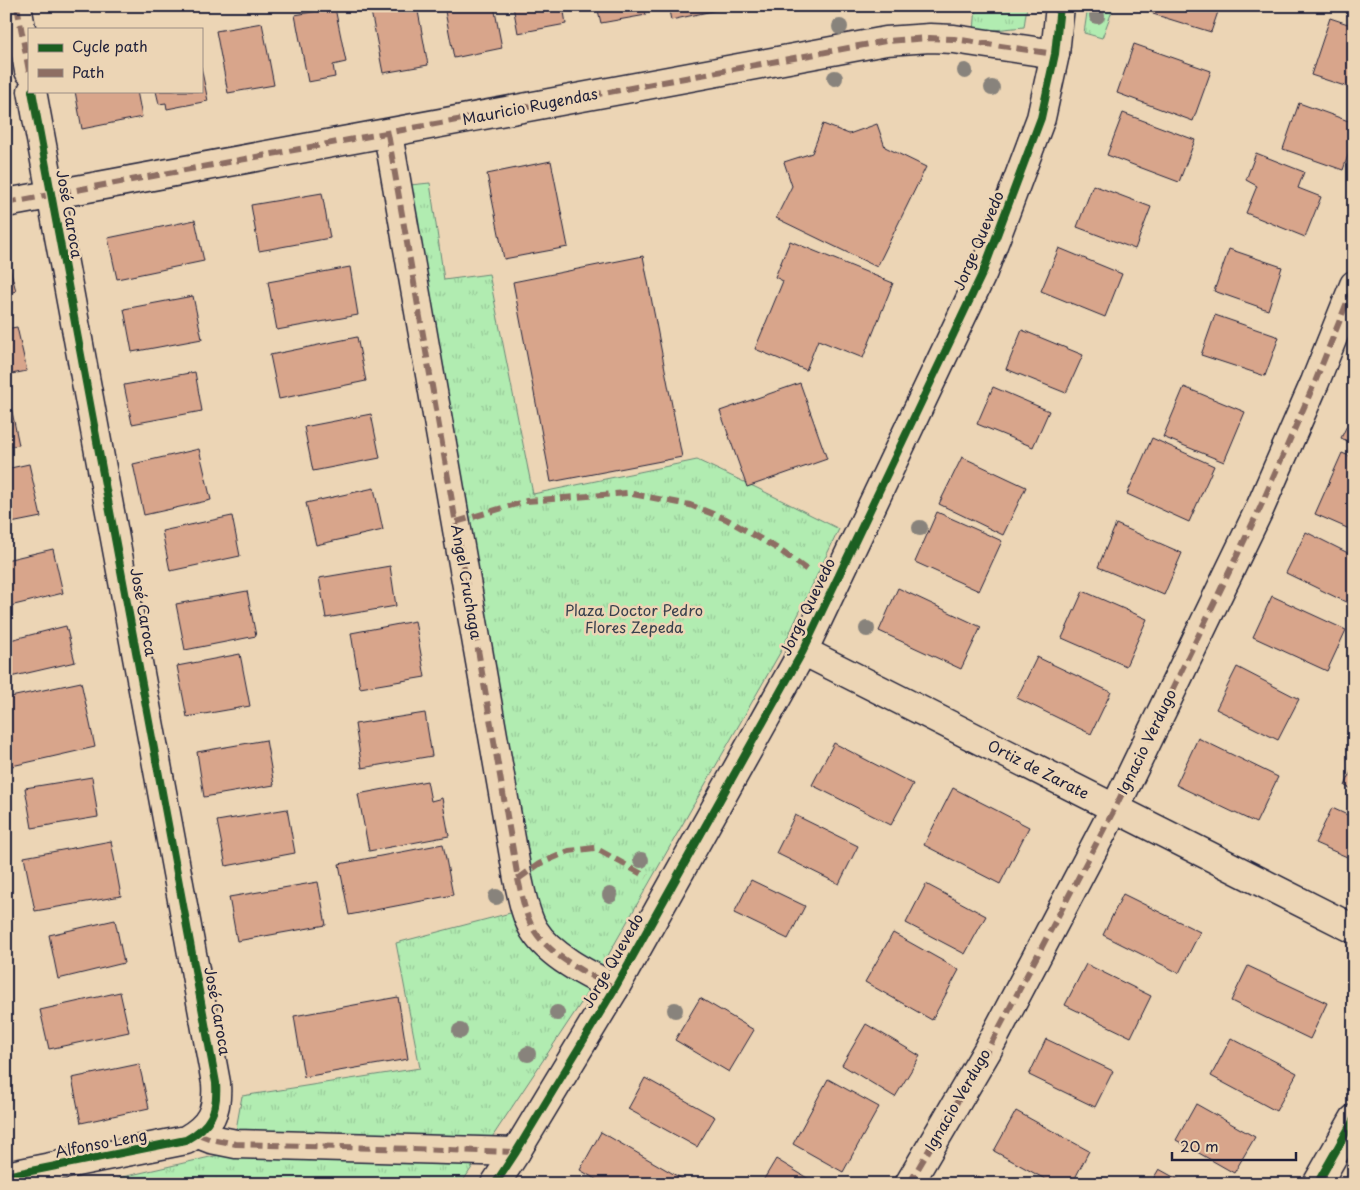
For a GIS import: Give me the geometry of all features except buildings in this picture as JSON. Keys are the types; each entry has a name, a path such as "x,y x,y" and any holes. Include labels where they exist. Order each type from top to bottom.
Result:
{"street":[{"path":"17,6 28,66"},
{"name":"Jorge Quevedo","path":"496,1184 615,988 803,651 983,272 1042,118 1055,54 1060,6"},
{"name":"Mauricio Rugendas","path":"6,203 886,41 920,38 954,39 1055,54"},
{"name":"José Caroca","path":"32,92 216,1083 217,1098 214,1112 198,1134"},
{"name":"Angel Cruchaga","path":"388,134 522,896 535,931 546,944 569,962 615,988"},
{"name":"Ignacio Verdugo","path":"909,1184 987,1052 1115,808 1260,508 1315,382 1354,285"},
{"name":"Ortiz de Zarate","path":"803,651 1354,929"},
{"path":"1317,1184 1354,1119"},
{"path":"198,1134 211,1139 236,1144 516,1152"},
{"name":"Alfonso Leng","path":"6,1176 173,1144 198,1134"}],"green space":[{"path":"976,6 1027,6 1024,27 974,32"},
{"path":"1088,6 1114,6 1102,38 1084,33"},
{"name":"Plaza Doctor Pedro Flores Zepeda","path":"430,183 444,280 489,274 533,494 697,460 839,529 781,651 581,1003 461,1184 119,1184 118,1178 232,1152 242,1096 420,1068 396,943 533,907 499,686 410,185"}],"marked path":[{"path":"17,6 28,66"},
{"path":"6,203 886,41 930,38 954,39 1055,54"},
{"path":"388,134 524,905 534,930 550,948 571,964 615,988"},
{"path":"909,1184 987,1051 1115,808 1260,508 1315,382 1354,285"},
{"path":"456,522 526,501 627,493 690,505 726,519 778,549 810,572"},
{"path":"518,879 539,864 569,851 595,848 647,877"},
{"path":"198,1134 211,1139 236,1144 516,1152"}],"cycle path":[{"path":"495,1184 615,988 803,651 983,272 1041,118 1055,54 1060,6"},
{"path":"6,1176 186,1140 195,1135 207,1123 216,1102 216,1083 32,92"},
{"path":"1317,1184 1354,1119"}]}
